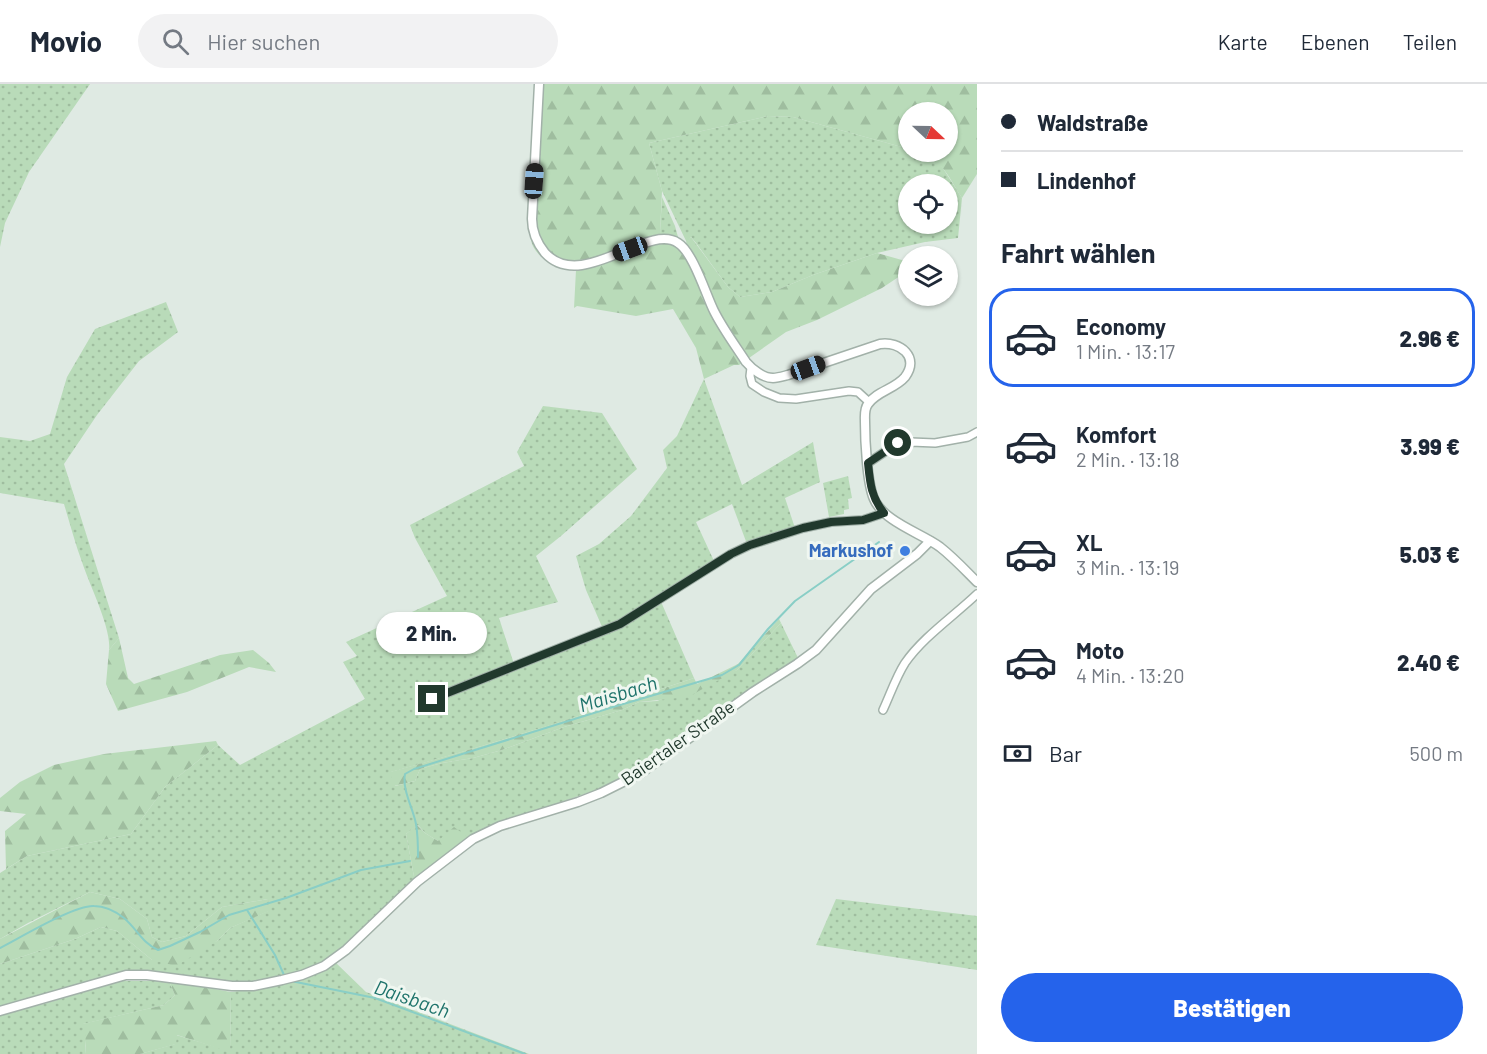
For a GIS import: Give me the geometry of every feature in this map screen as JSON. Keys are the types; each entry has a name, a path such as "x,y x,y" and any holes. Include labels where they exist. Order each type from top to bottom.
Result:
{"street":[{"path":"539,84 532,229 546,254 566,264 580,266 651,241 666,238 679,243 692,261 715,313 748,365 753,384 764,392 779,398 796,399 849,391 858,392 869,402"},
{"path":"748,365 766,376 776,378 880,344 890,343 905,351 910,363 908,373 869,402 865,414 868,463 874,498 884,513 930,541 950,556 977,582"},
{"path":"868,463 898,443 935,443 968,437 977,432"},
{"path":"432,699 620,624 731,554 750,545 803,528 831,522 863,520 884,513"},
{"name":"Baiertaler Straße","path":"0,1011 126,975 147,975 240,987 282,980 324,966 351,945 417,882 473,839 500,826 601,793 641,773 753,692 797,664 816,650 871,589 930,541"},
{"path":"883,710 908,660 945,622 977,594"}],"green space":[{"path":"0,84 90,84 29,172 5,223 0,247"},
{"path":"535,84 977,84 977,174 962,198 958,192 958,174 947,174 938,162 958,162 958,102 898,102 898,146 793,117 768,116 649,143 662,191 660,234 672,244 686,243 691,237 728,287 740,297 772,292 877,253 898,259 898,277 882,288 817,320 786,332 739,365 734,365 704,379 696,348 673,309 636,316 577,306 574,308 576,270 552,264 542,257 534,248 529,229"},
{"path":"768,116 793,117 898,146 898,162 939,162 947,174 898,174 898,234 958,234 958,192 962,198 958,238 898,246 898,248 813,275 772,292 740,297 728,287 691,237 687,243 662,191 649,143"},
{"path":"662,197 675,226 678,237 660,234"},
{"path":"166,302 178,332 139,361 97,415 64,464 119,638 109,650 104,619 79,555 64,504 0,493 0,437 30,441 50,434 67,377 95,329"},
{"path":"704,379 742,485 813,442 820,482 785,498 795,528 747,544 732,504 696,522 714,561 659,597 694,678 543,727 391,772 395,786 415,781 420,769 502,750 564,727 622,710 639,702 657,701 737,670 781,623 799,660 637,773 619,782 492,826 469,838 438,841 425,833 418,825 406,834 415,882 335,954 320,964 299,972 245,985 129,971 110,974 0,1008 0,964 75,939 101,927 117,931 152,960 217,941 230,928 268,911 268,899 222,907 186,936 162,942 152,937 147,919 120,899 90,892 0,939 0,873 27,856 131,834 165,787 218,745 240,765 365,699 343,662 357,656 346,642 447,596 410,525 524,466 517,452 543,406 602,413 637,469 536,556 558,602 499,618 514,664 603,629 586,590 576,556 599,544 631,516 667,468 663,450 677,436"},
{"path":"848,476 852,498 848,499 849,509 844,510 844,514 829,517 823,483"},
{"path":"779,619 781,623 737,670 688,697 639,702 622,710 564,727 502,750 420,769 415,781 394,786 390,772 543,727 694,678 697,684 738,664"},
{"path":"119,638 128,678 134,684 220,655 253,650 276,672 249,667 187,692 118,711 106,684 109,650"},
{"path":"216,741 218,745 165,787 131,834 27,856 6,869 5,831 26,814 0,811 0,798 20,782 54,765 104,754"},
{"path":"417,825 438,841 454,827 469,838 415,882 406,834"},
{"path":"90,892 120,899 147,919 152,937 162,942 186,936 222,907 268,899 269,911 230,928 217,941 176,966 152,960 117,931 101,927 75,939 0,964 0,939"},
{"path":"836,899 977,916 977,970 816,945"},
{"path":"335,962 366,992 529,1054 140,1054 175,1044 176,1035 230,1051 231,992 273,986"},
{"path":"122,981 169,981 175,995 164,1005 83,1024 87,1034 86,1054 0,1054 0,1012 40,1005"},
{"path":"169,981 231,992 230,1052 177,1035 176,1044 140,1054 86,1054 82,1024 164,1005 175,995"}],"waterway":[{"name":"Maisbach","path":"418,857 417,828 406,793 405,774 414,769 722,675 739,665 768,629 795,601 879,542"},
{"name":"Maisbach","path":"0,948 61,916 85,907 98,906 121,915 148,944 158,950 200,932 229,915 286,898 361,870 410,861"},
{"name":"Daisbach","path":"247,910 275,955 284,975"},
{"name":"Daisbach","path":"291,981 375,998 525,1054"}],"place":[{"name":"Markushof","path":"905,551"}],"route":[{"path":"432,699 610,629 640,613 731,554 750,545 803,528 831,522 863,520 884,513 874,498 868,463 898,443"}]}
